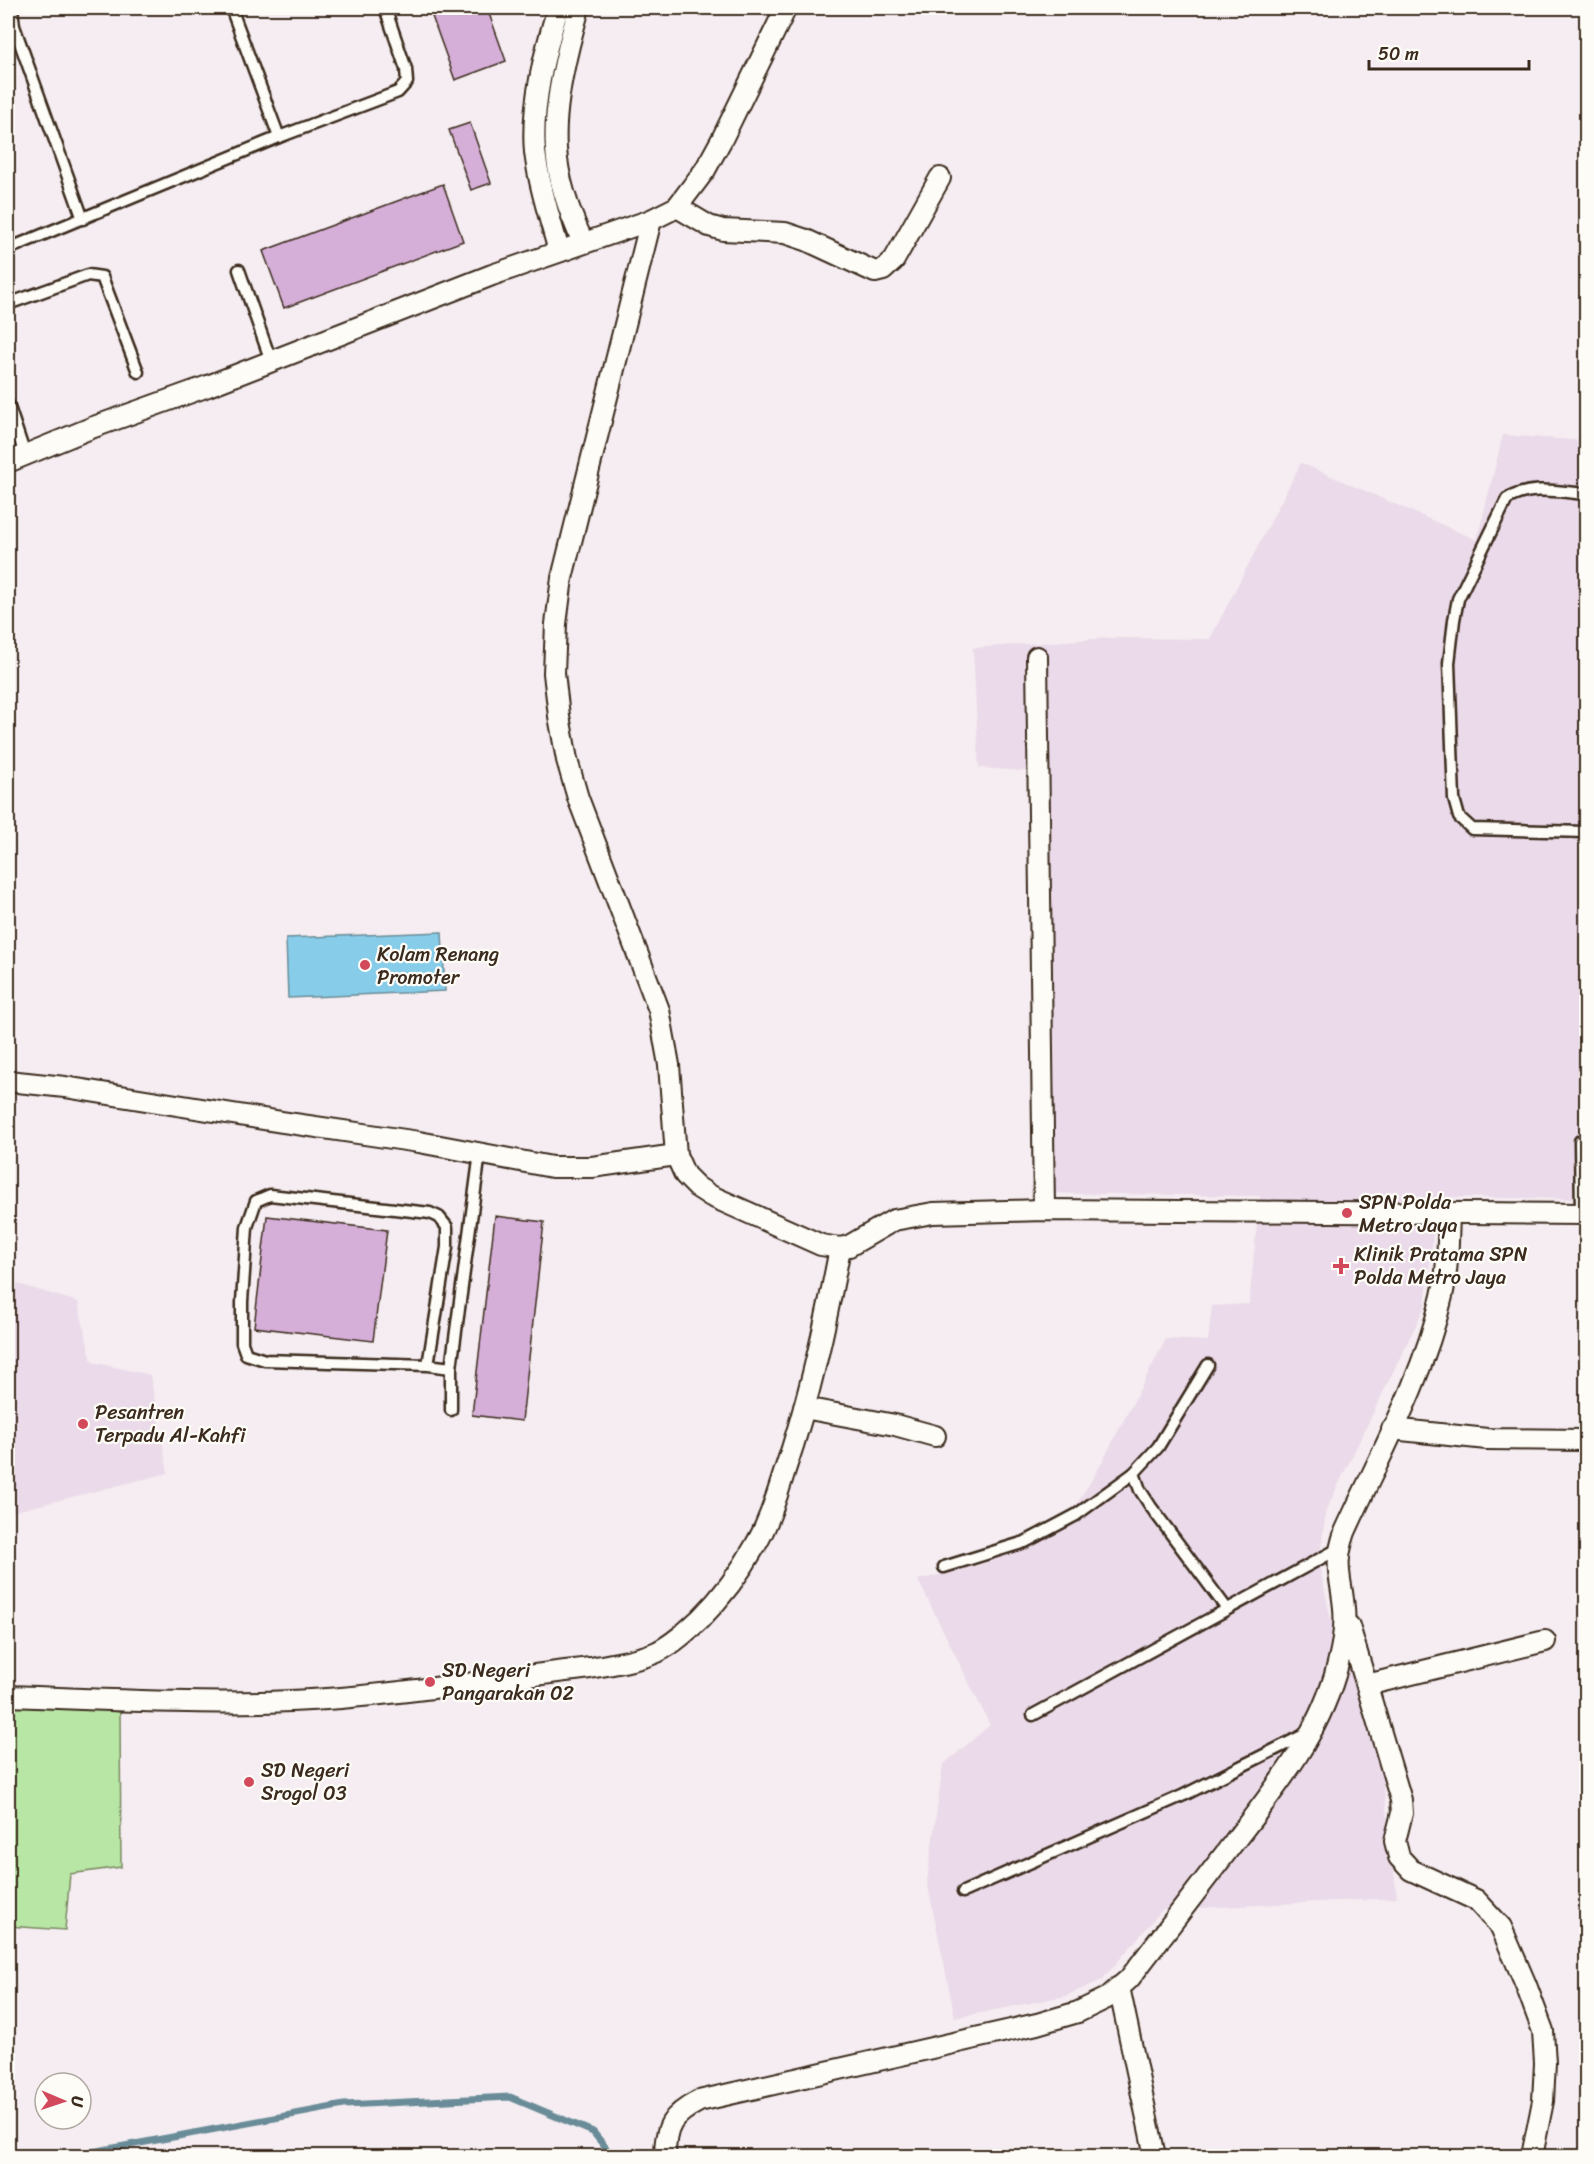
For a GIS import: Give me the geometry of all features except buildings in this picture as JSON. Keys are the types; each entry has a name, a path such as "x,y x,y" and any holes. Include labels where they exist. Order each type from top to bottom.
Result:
{"street":[{"path":"558,8 546,46 535,123 535,153 549,218 559,251"},
{"path":"579,8 567,51 556,125 556,142 569,213 583,242"},
{"path":"16,458 188,394 482,279 651,220 677,207 705,170 786,8"},
{"path":"677,207 709,226 723,230 785,233 796,236 875,272 883,270 894,260 940,178"},
{"path":"651,220 562,578 556,624 554,673 567,760 659,1010 669,1065 676,1155 685,1175 711,1196 821,1245 840,1248 849,1246 894,1220 913,1215 1044,1210 1584,1214"},
{"path":"1037,657 1044,1210"},
{"path":"8,1081 419,1142 552,1167 574,1168 621,1164 676,1155"},
{"path":"1449,1214 1448,1254 1434,1328 1423,1362 1345,1532 1340,1548 1338,1576 1344,1609 1401,1800 1402,1814 1395,1841 1399,1857 1411,1869 1476,1900 1501,1927 1543,2031 1545,2063 1543,2101 1530,2157"},
{"path":"8,1696 246,1702 341,1698 590,1668 625,1662 657,1652 683,1635 708,1611 734,1581 757,1544 776,1499 804,1408 824,1336 840,1248"},
{"path":"804,1408 895,1425 935,1436"},
{"path":"1392,1429 1487,1439 1587,1440"},
{"path":"665,2157 665,2143 670,2125 680,2111 699,2101 1037,2024 1078,2012 1107,1998 1129,1979 1287,1773 1312,1731 1334,1679 1343,1647 1344,1609"},
{"path":"1367,1685 1545,1641"},
{"path":"1119,1988 1155,2157"}],"lane":[{"path":"12,8 14,27 83,219"},
{"path":"231,8 279,137"},
{"path":"8,249 279,137 398,92 407,82 406,69 385,8"},
{"path":"238,270 271,361"},
{"path":"8,304 88,275 102,277 138,372"},
{"path":"8,404 16,458"},
{"path":"1587,494 1532,490 1518,493 1507,499 1458,599 1449,663 1454,799 1459,817 1472,829 1587,832"},
{"path":"1580,1141 1584,1214"},
{"path":"451,1410 451,1368 480,1153"},
{"path":"428,1365 447,1248 447,1227 439,1217 430,1213 270,1195 256,1201 247,1227 242,1302 242,1343 246,1354 265,1360 428,1365 451,1368"},
{"path":"945,1567 1024,1542 1076,1515 1134,1473 1158,1447 1208,1365"},
{"path":"1134,1473 1145,1498 1227,1609"},
{"path":"1033,1715 1340,1548"},
{"path":"963,1892 1184,1795 1312,1731"}],"shaded area":[{"name":"SPN Polda Metro Jaya","path":"1503,435 1586,441 1586,1199 1437,1197 1425,1306 1326,1510 1319,1564 1334,1634 1374,1711 1397,1898 1162,1910 1102,1980 1065,1996 955,2018 927,1881 943,1765 990,1725 918,1580 983,1564 1062,1528 1099,1468 1166,1339 1208,1341 1212,1306 1249,1304 1260,1196 1041,1193 1040,772 979,768 973,648 1108,638 1210,639 1301,463 1477,540"},
{"name":"Pesantren Terpadu Al-Kahfi","path":"8,1281 78,1302 92,1362 150,1375 168,1473 8,1513"}],"green space":[{"path":"38,1699 120,1712 121,1867 70,1874 65,1930 8,1926 8,1702"}],"water":[{"name":"Kolam Renang Promoter","path":"442,932 445,991 288,998 286,938"}],"waterway":[{"path":"71,2156 344,2105 510,2097 593,2132 610,2156"}],"place":[{"name":"Kolam Renang Promoter","path":"365,965"},
{"name":"SPN Polda Metro Jaya","path":"1347,1213"},
{"name":"Klinik Pratama SPN Polda Metro Jaya","path":"1341,1266"},
{"name":"Pesantren Terpadu Al-Kahfi","path":"83,1424"},
{"name":"SD Negeri Pangarakan 02","path":"430,1682"},
{"name":"SD Negeri Srogol 03","path":"249,1782"}]}
